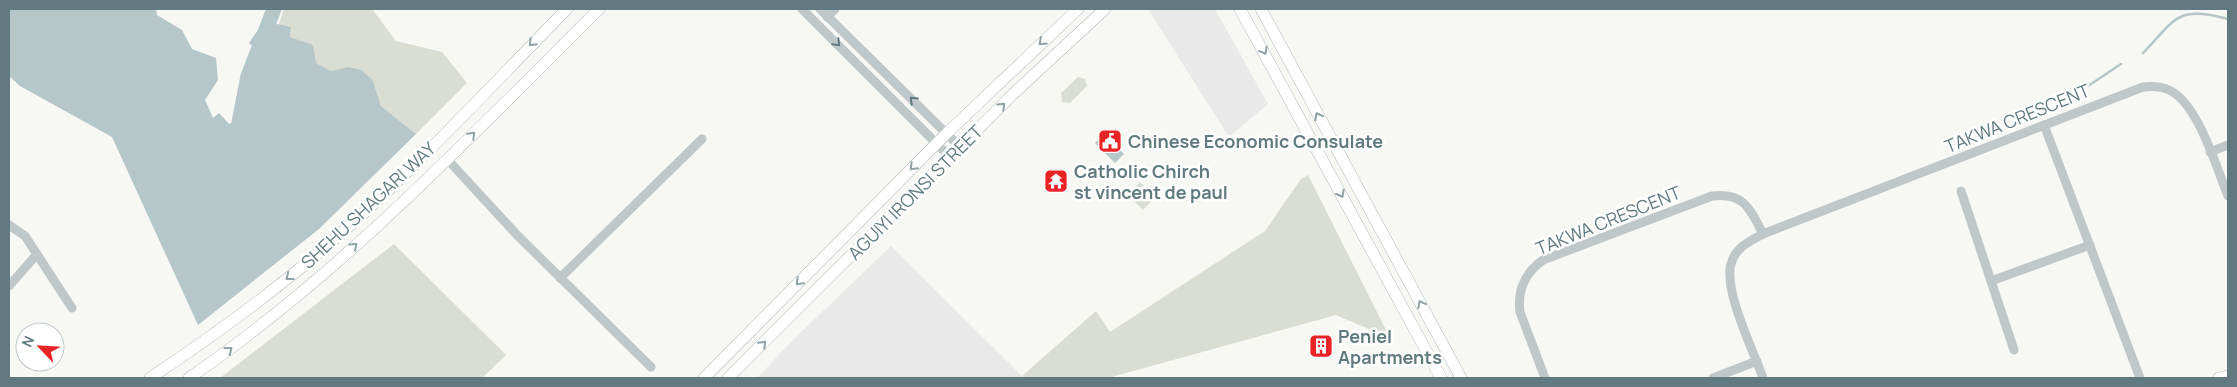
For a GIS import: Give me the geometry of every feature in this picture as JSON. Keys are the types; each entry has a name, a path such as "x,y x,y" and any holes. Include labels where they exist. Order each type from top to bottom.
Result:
{"main road":[{"name":"SHEHU SHAGARI WAY","path":"150,378 213,336 304,265 397,181 567,9"},
{"name":"SHEHU SHAGARI WAY","path":"189,378 228,352 319,277 447,159 599,9"},
{"name":"AGUIYI IRONSI STREET","path":"704,378 947,133 1078,9"},
{"name":"AGUIYI IRONSI STREET","path":"728,378 960,147 1050,59 1105,9"},
{"path":"1240,9 1441,378"},
{"path":"1261,9 1461,378"},
{"path":"2220,378 2228,376"}],"street":[{"path":"802,9 950,157"},
{"path":"820,9 960,147"},
{"path":"827,17 835,9"},
{"name":"TAKWA CRESCENT","path":"1763,378 1731,292 1729,272 1735,254 1742,247 1763,234 2128,92 2143,87 2155,86 2170,90 2180,98 2194,115 2228,196"},
{"path":"2044,125 2140,378"},
{"path":"560,278 702,139"},
{"path":"2210,152 2228,146"},
{"path":"447,159 560,278 651,367"},
{"path":"1961,191 2014,350"},
{"name":"TAKWA CRESCENT","path":"1545,378 1520,312 1519,301 1525,278 1532,268 1543,260 1712,196 1733,196 1743,202 1750,209 1763,234"},
{"path":"9,225 25,236 72,308"},
{"path":"1991,281 2090,245"},
{"path":"9,286 37,254"},
{"path":"1713,378 1757,361"}],"shaded area":[{"path":"9,9 156,9 157,15 182,30 192,49 216,58 218,80 205,100 213,118 219,113 229,124 243,117 249,107 239,96 251,68 260,53 249,43 260,27 279,24 291,27 290,37 313,45 316,63 331,71 348,67 362,70 373,81 381,106 416,134 319,229 198,325 112,137 20,86 9,76"},
{"path":"284,9 372,9 396,41 442,52 467,83 416,134 381,106 373,81 348,67 331,71 315,63 312,45 290,37 291,27 279,24"},
{"path":"1148,9 1215,9 1268,104 1229,137"},
{"path":"1078,77 1085,79 1087,86 1070,103 1062,102 1061,93"},
{"path":"1104,134 1124,154 1115,163 1095,143"},
{"path":"1308,175 1390,338 1336,315 1108,378 1025,378 1022,376 1096,311 1110,332 1265,231 1301,179"},
{"path":"1140,182 1156,197 1143,210 1128,195"},
{"path":"394,244 506,355 482,378 220,378"},
{"path":"891,246 1024,378 757,378 795,338"}],"waterway":[{"path":"236,138 248,76 274,9"},
{"path":"2143,53 2178,18 2197,14 2228,19"},
{"path":"2088,86 2121,64"}],"place":[{"name":"Chinese Economic Consulate","path":"1110,141"},
{"name":"Catholic Chirch st vincent de paul","path":"1056,181"},
{"name":"Peniel Apartments","path":"1321,346"}]}
